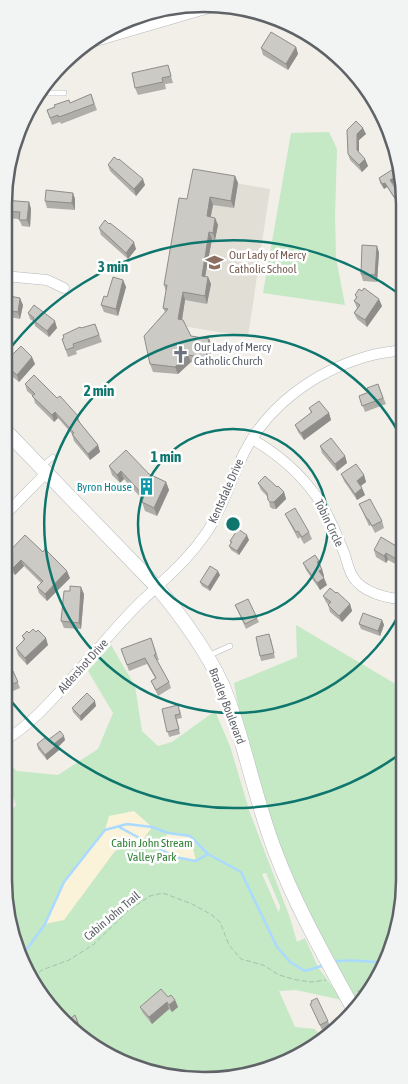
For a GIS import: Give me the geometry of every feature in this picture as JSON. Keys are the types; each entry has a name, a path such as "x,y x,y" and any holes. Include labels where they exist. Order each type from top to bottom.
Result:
{"main road":[{"name":"Bradley Boulevard","path":"12,437 158,588 202,645 221,683 236,724 263,819 276,854 332,980 350,1004"}],"street":[{"path":"110,37 193,13"},
{"path":"12,277 47,280 64,288"},
{"name":"Kentsdale Drive","path":"158,588 185,562 208,531 218,513 244,452 270,415 301,387 317,377 367,356 396,351"},
{"name":"Tobin Circle","path":"252,439 297,472 318,498 332,524 354,578 371,592 396,599"},
{"path":"12,507 43,470"},
{"name":"Aldershot Drive","path":"12,736 53,699 145,598 158,588"}],"lane":[{"path":"48,93 64,93"},
{"path":"43,470 53,457"},
{"path":"207,657 230,646"}],"path":[{"name":"Cabin John Trail","path":"37,974 42,970 69,960 93,945 128,910 150,896 163,893 192,904 212,915 220,922 230,945 241,959 263,965 279,975 312,982 332,980"},
{"path":"352,991 360,990"}],"shaded area":[{"name":"Our Lady of Mercy Catholic School","path":"195,176 270,189 248,337 165,323"}],"green space":[{"path":"329,132 337,149 336,258 345,305 263,293 291,133"},
{"path":"296,625 396,684 396,880 394,905 389,930 376,965 352,1001 325,957 251,775 234,683 297,657"},
{"name":"Cabin John Stream Valley Park","path":"111,645 135,686 142,731 158,746 172,742 215,711 230,746 250,813 290,918 297,942 305,938 318,967 342,1000 296,990 279,991 295,1027 315,1029 318,1034 289,1052 254,1065 204,1072 167,1068 142,1061 119,1052 87,1032 52,997 32,965 19,930 14,905 12,810 16,805 12,793 12,767 17,771 58,775 98,749 113,713 88,671","holes":["266,873 280,906 279,913 262,874"]}],"sand":[{"path":"134,811 152,827 143,840 115,851 64,920 45,924 64,882 105,830 109,816"},
{"path":"168,833 190,836 196,861 175,857 157,848"}],"building":[{"path":"271,32 296,47 286,64 261,48"},
{"path":"168,65 171,76 162,78 163,82 135,88 132,73"},
{"path":"91,94 94,104 59,117 58,115 50,118 47,110 55,107 54,105 69,100 70,103"},
{"path":"356,121 363,128 357,134 357,150 365,159 359,165 348,154 347,130"},
{"path":"114,157 143,179 134,189 108,165"},
{"path":"193,169 235,176 231,201 210,197 207,216 215,218 213,233 209,232 202,276 208,277 205,296 183,292 178,319 183,320 191,336 209,339 206,358 188,355 175,367 150,364 144,336 168,309 163,308 167,285 164,285 179,198 187,199"},
{"path":"392,170 394,178 390,180 395,187 395,196 394,197 385,183 382,184 379,178"},
{"path":"46,190 73,193 72,203 45,201"},
{"path":"12,201 29,202 27,220 19,220 20,212 12,212"},
{"path":"105,220 134,242 126,253 99,228"},
{"path":"362,245 377,246 375,275 361,274"},
{"path":"113,277 123,280 116,309 101,305 104,296 107,297"},
{"path":"364,288 379,299 365,320 354,313 360,305 354,301 357,297 355,295 359,289 362,291"},
{"path":"12,296 20,298 18,312 12,311"},
{"path":"34,305 55,321 47,331 33,320 34,318 28,313"},
{"path":"95,324 99,335 73,344 74,347 66,350 62,339 64,338 63,335 80,327"},
{"path":"21,346 32,357 17,375 12,371 12,353 13,354"},
{"path":"34,375 57,398 60,396 78,416 76,418 98,445 88,454 72,434 74,433 55,412 52,415 32,396 35,394 25,384"},
{"path":"378,384 383,398 362,406 359,396 369,392 367,388"},
{"path":"319,401 329,413 301,433 295,425 312,412 309,408"},
{"path":"331,438 345,456 335,464 320,446"},
{"name":"Byron House","path":"126,450 149,474 166,482 154,508 142,502 144,496 121,471 117,475 109,466"},
{"path":"356,464 364,475 357,481 362,488 355,494 341,474"},
{"path":"265,476 284,492 274,502 268,500 267,493 258,483"},
{"path":"370,499 382,521 372,526 359,504"},
{"path":"295,508 309,532 302,537 298,531 296,532 285,514"},
{"path":"238,529 247,535 237,551 229,546"},
{"path":"25,535 43,552 45,549 67,571 45,594 37,587 43,581 21,560 12,567 12,549"},
{"path":"381,537 396,546 396,559 386,553 384,556 374,550"},
{"path":"315,555 322,569 319,571 324,578 317,583 303,563"},
{"path":"210,566 218,571 208,587 200,582"},
{"path":"70,586 81,587 79,623 61,621 64,591 70,591"},
{"path":"330,588 350,604 339,616 328,605 331,602 323,596"},
{"path":"248,599 257,618 245,624 235,605"},
{"path":"363,613 382,620 378,631 359,624"},
{"path":"33,629 36,632 38,630 46,638 25,658 16,648 25,639 22,636 27,631 29,633"},
{"path":"269,634 274,653 260,656 256,637"},
{"path":"151,638 156,654 154,655 169,682 156,690 151,681 156,678 145,658 127,665 121,649"},
{"path":"12,671 18,682 12,684"},
{"path":"87,693 95,701 80,716 72,708"},
{"path":"178,705 180,714 175,715 179,729 167,732 162,709"},
{"path":"60,731 64,736 45,755 37,744 46,737 48,740"},
{"path":"161,989 168,997 171,995 175,1000 169,1005 167,1002 149,1017 140,1007"},
{"path":"317,998 328,1021 320,1025 310,1004 312,1003 311,1001"},
{"path":"75,1015 77,1023 72,1018"}],"waterway":[{"path":"26,950 45,924 64,882 105,830 127,824 152,827 168,833 190,836 208,854 241,872 277,947 290,962 305,971 325,965"},
{"path":"119,827 175,857 196,861 208,854"},
{"path":"332,962 350,960 377,962"}],"place":[{"name":"Our Lady of Mercy Catholic School","path":"215,262"},
{"name":"Our Lady of Mercy Catholic Church","path":"180,354"},
{"name":"Byron House","path":"146,487"}]}
